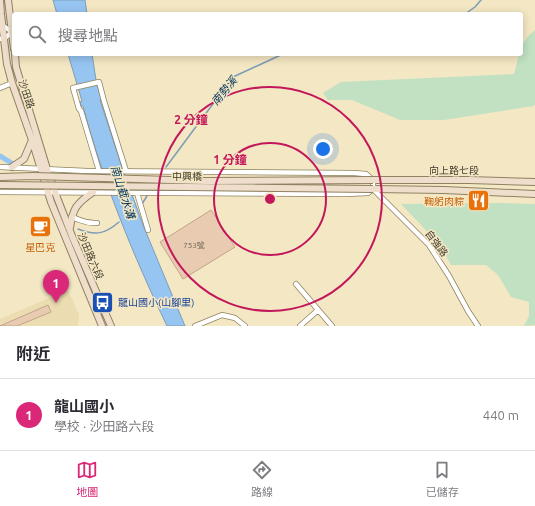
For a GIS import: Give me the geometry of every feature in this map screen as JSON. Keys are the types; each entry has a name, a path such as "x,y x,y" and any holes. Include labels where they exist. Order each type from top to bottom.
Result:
{"main road":[{"name":"沙田路","path":"0,0 2,38 12,83 32,140 56,192"},
{"path":"8,0 12,32"},
{"name":"沙田路","path":"15,56 16,67 44,168 48,193"},
{"path":"12,167 24,159 32,140"},
{"name":"中興橋","path":"0,177 34,176 205,181 373,180"},
{"name":"向上路七段","path":"373,180 535,182"},
{"name":"中興橋","path":"0,185 373,189"},
{"name":"向上路七段","path":"373,189 535,194"},
{"name":"沙田路六段","path":"56,192 70,230 111,326"},
{"path":"70,230 71,217 76,206 80,201 93,192"},
{"name":"沙田路六段","path":"48,193 102,326"}],"street":[{"path":"1,25 12,32 2,38"},
{"path":"99,171 81,110 79,109 72,88 99,82 126,171"},
{"path":"0,88 12,83"},
{"path":"0,192 353,194 368,193 373,189 373,180 366,174 354,173 99,171 1,167"},
{"name":"自強路","path":"373,189 429,245 478,326"},
{"path":"137,193 148,230"},
{"path":"71,217 90,224 97,223"},
{"path":"296,284 332,326"},
{"path":"300,326 318,310"},
{"path":"195,326 222,315 235,318 245,326"}],"shaded area":[{"path":"68,290 79,315 78,326 0,326 0,319"}],"green space":[{"path":"535,30 534,106 444,120 400,120 352,100 328,100 323,93 341,82 514,74 518,56 523,56 523,43"},
{"path":"401,204 535,204 535,325 524,326 529,316 529,302 511,297 498,275 486,265 451,265 440,245"}],"water":[{"path":"53,0 85,0 87,12 56,12"},
{"name":"南山截水溝","path":"69,56 92,56 96,80 102,99 100,100 121,164 143,225 185,326 167,326 142,272 109,190 83,106 81,106 80,102 82,101"}],"building":[{"path":"211,210 235,247 183,279 160,242"},
{"name":"星巴克","path":"46,219 49,228 35,234 31,225"},
{"path":"48,305 51,312 17,326 0,326"}],"waterway":[{"name":"南勢溪","path":"468,12 481,0"},
{"name":"南勢溪","path":"166,167 233,77 279,56"},
{"name":"南勢溪","path":"0,156 13,164"},
{"name":"南勢溪","path":"142,204 147,196"},
{"name":"南勢溪","path":"78,229 90,233 100,233 119,222"}],"place":[{"name":"鞠躬肉粽","path":"479,201"},
{"name":"星巴克","path":"40,227"},
{"name":"龍山國小(山腳里)","path":"103,302"},
{"name":"龍山國小","path":"56,303"}]}
